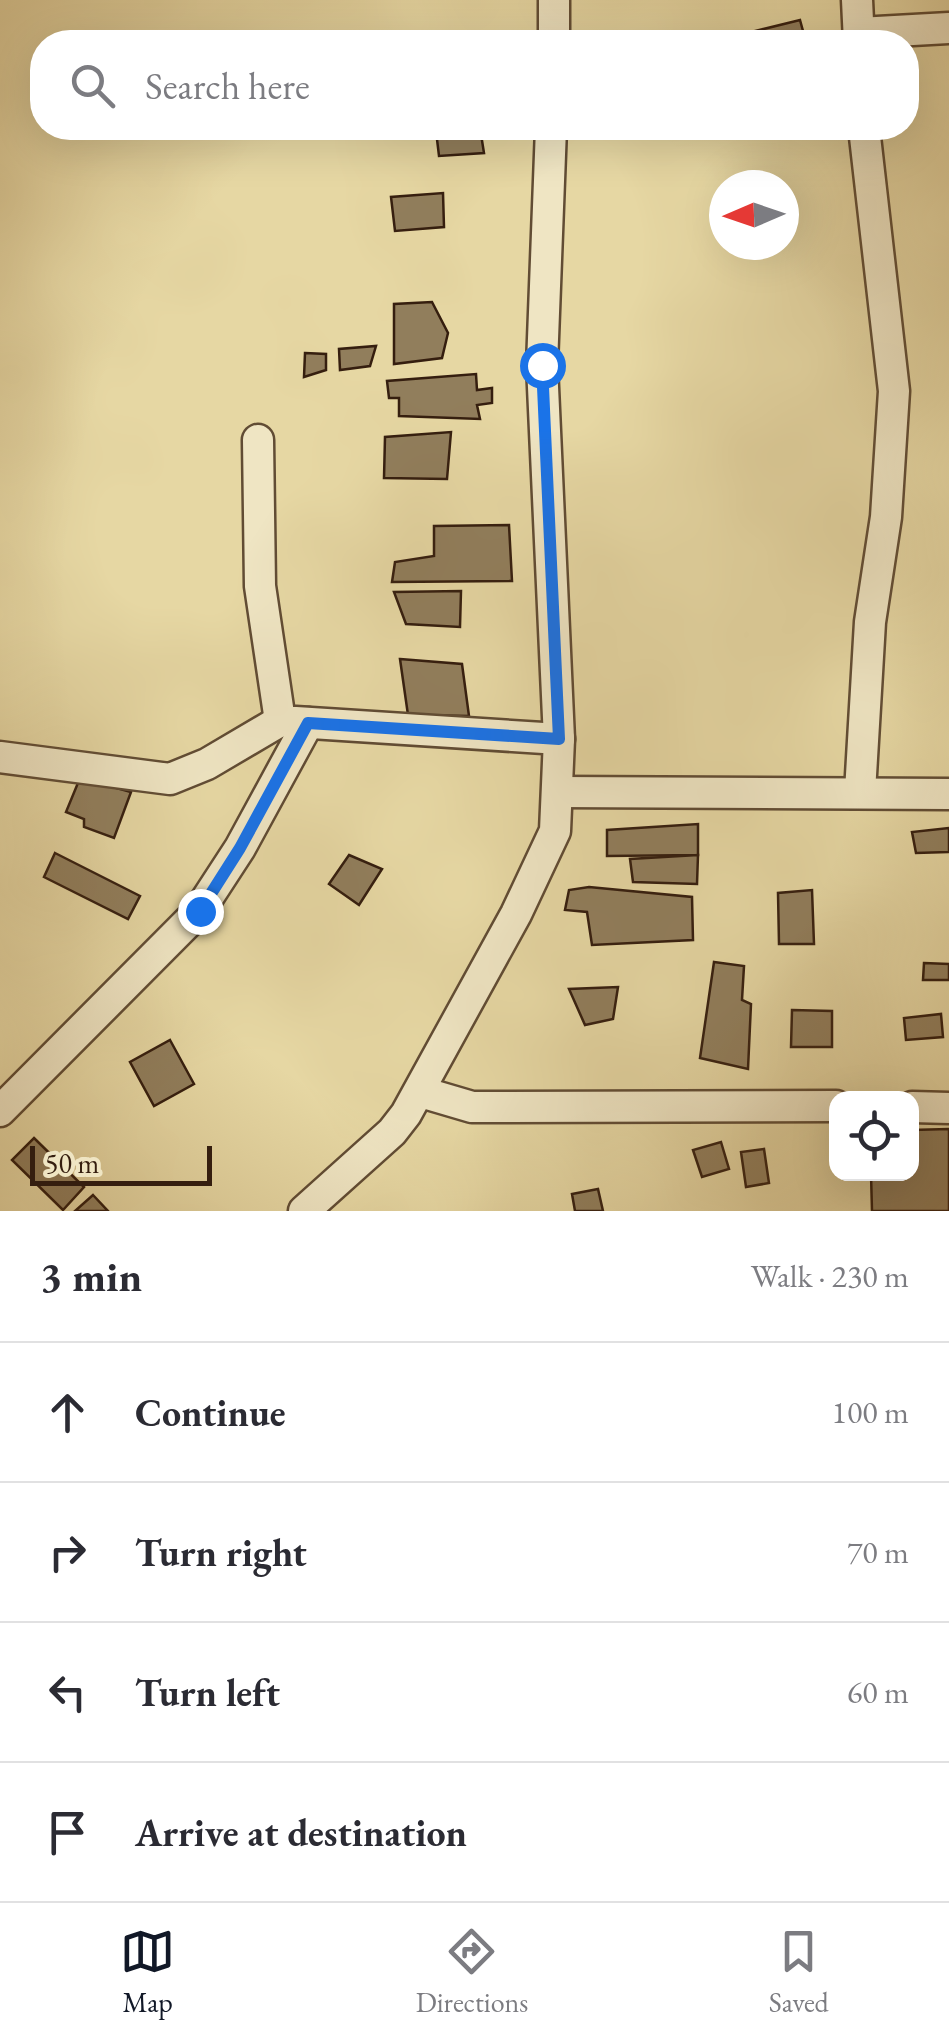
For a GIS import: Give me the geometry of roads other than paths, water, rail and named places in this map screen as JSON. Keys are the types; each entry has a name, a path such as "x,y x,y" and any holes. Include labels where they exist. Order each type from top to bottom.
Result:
{"street":[{"path":"554,0 554,30"},
{"path":"858,0 859,30"},
{"path":"919,31 949,28"},
{"path":"304,1211 392,1132 421,1092 516,914 555,831 559,739 542,365 551,140"},
{"path":"860,792 870,622 886,517 894,390 865,140"},
{"path":"0,1111 200,911 240,848 294,722 260,586 258,440"},
{"path":"0,757 170,779 294,722 559,739"},
{"path":"558,792 949,794"},
{"path":"421,1092 472,1108 829,1106"},
{"path":"919,1107 949,1108"}]}
